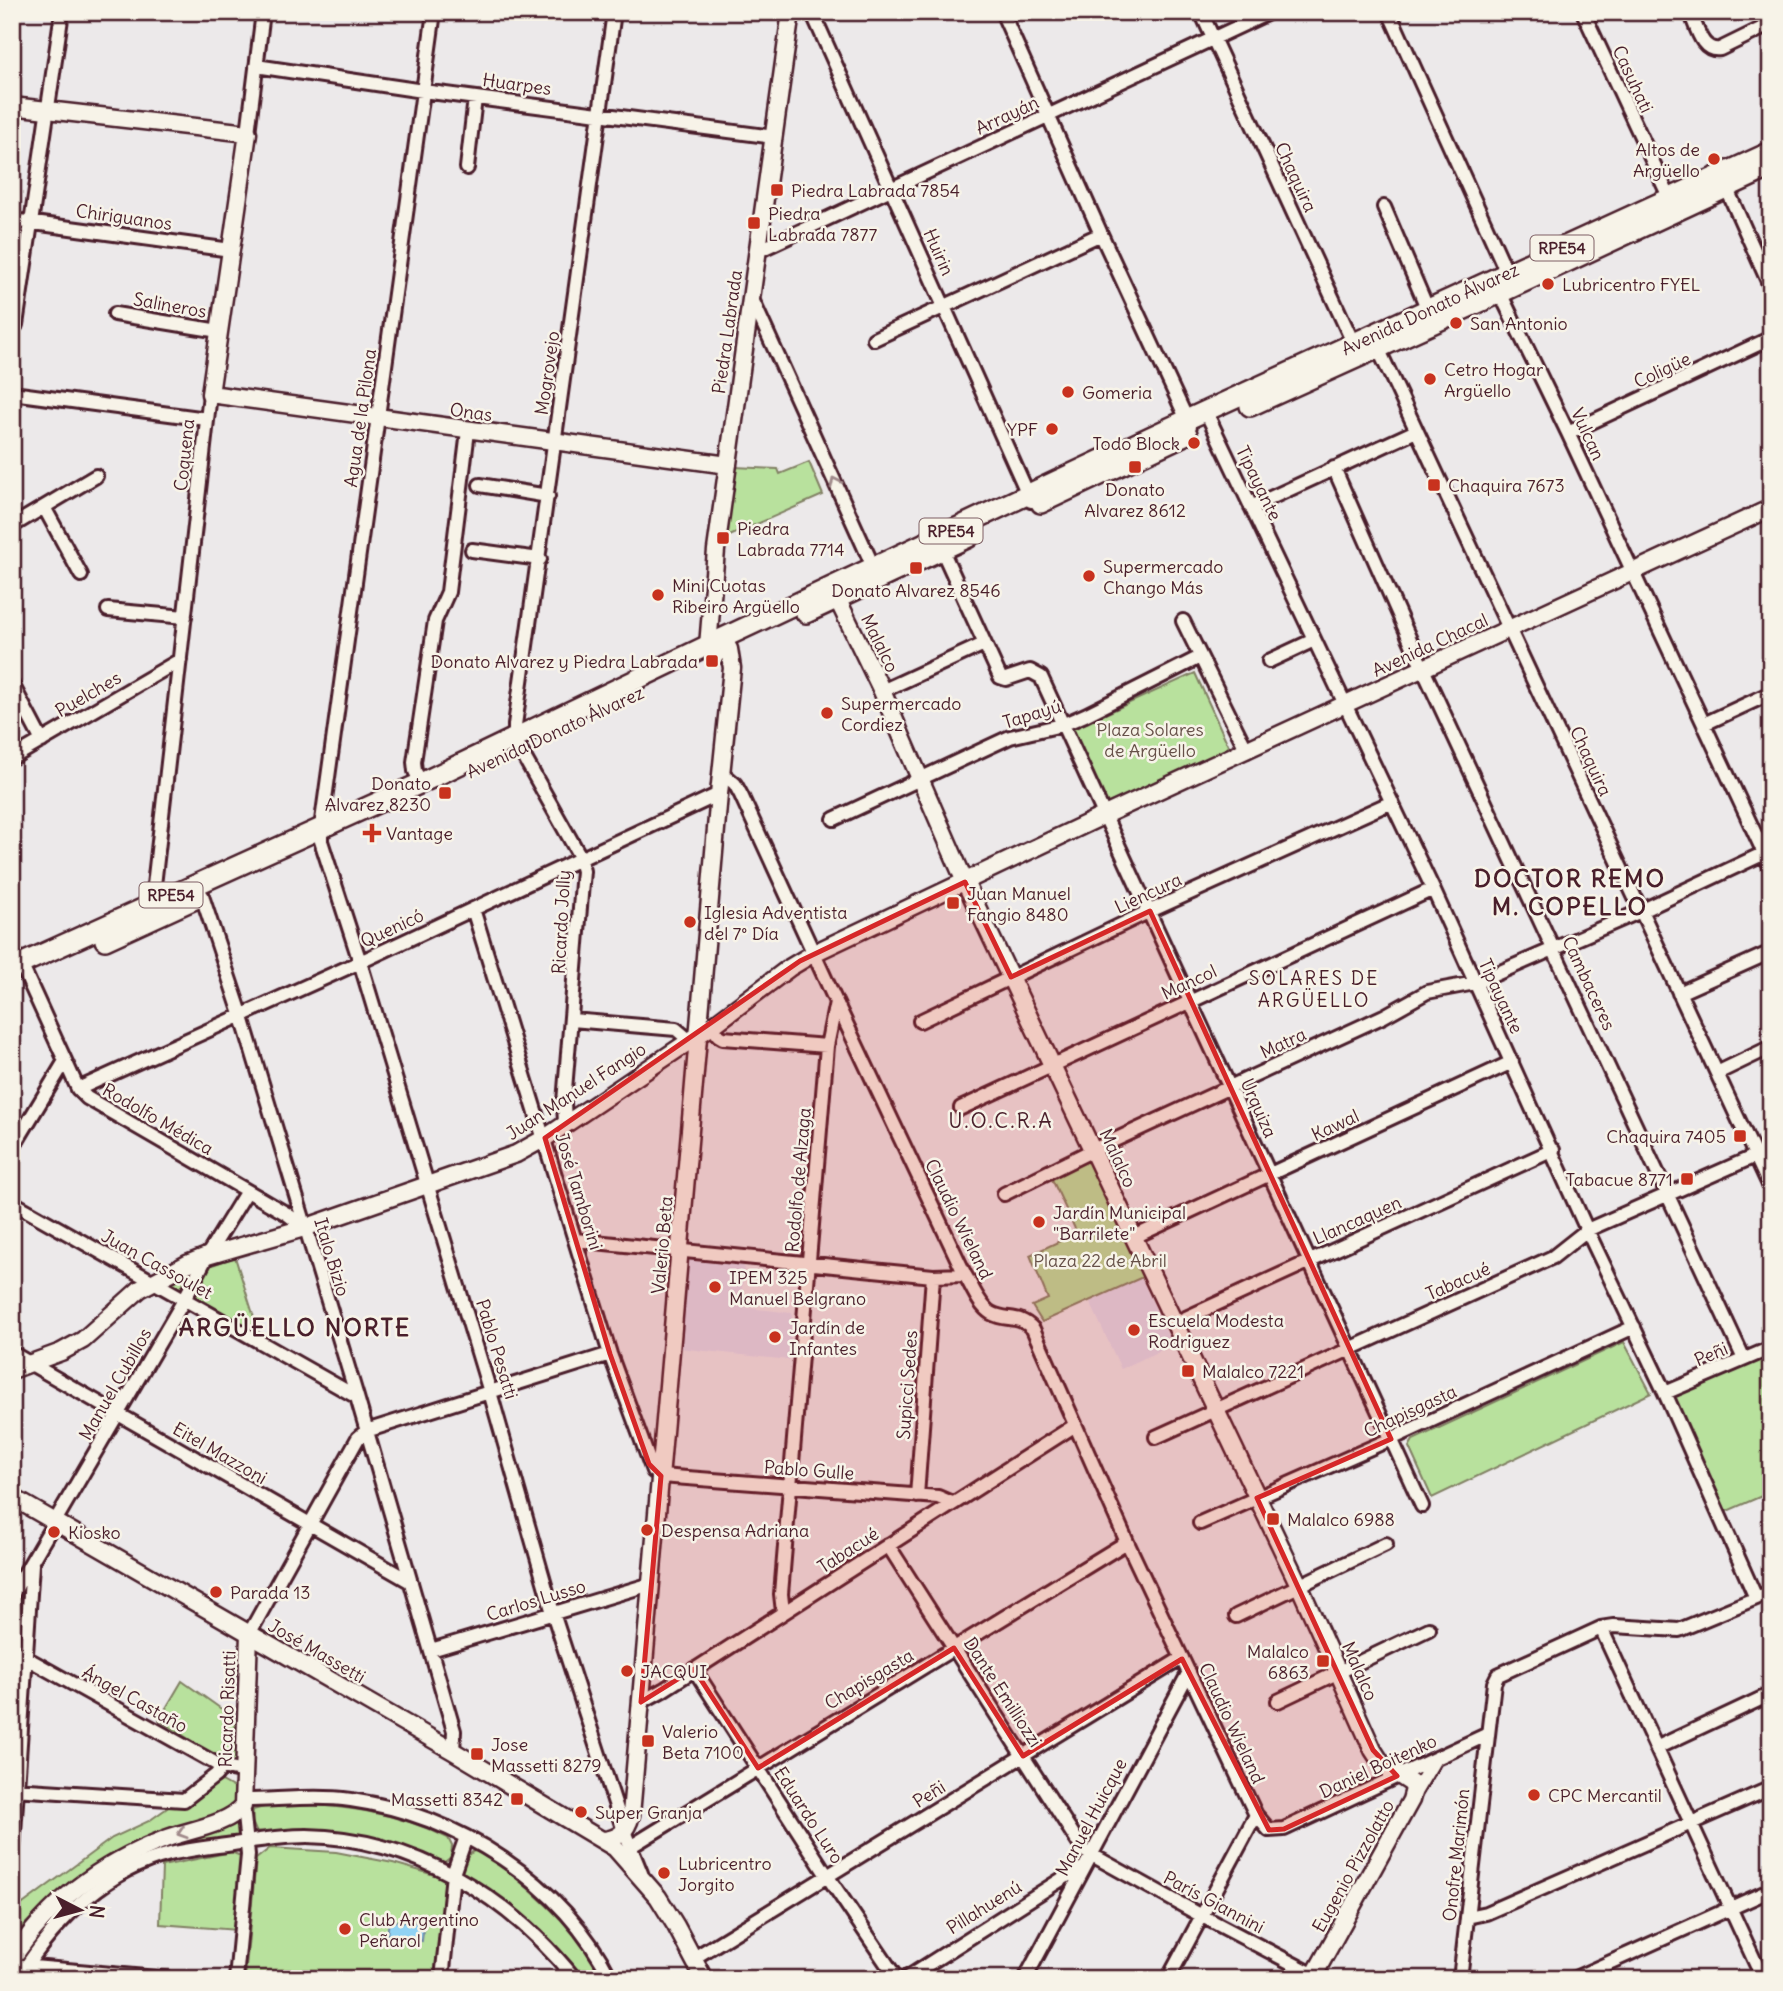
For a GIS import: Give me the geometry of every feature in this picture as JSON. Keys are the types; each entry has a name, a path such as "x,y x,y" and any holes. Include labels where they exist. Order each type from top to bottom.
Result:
{"main road":[{"name":"Piedra Labrada","path":"719,647 716,550 791,12"},
{"path":"12,106 248,133"},
{"name":"Coquena","path":"210,394 248,133"},
{"name":"Avenida Donato Álvarez","path":"1356,350 1378,348 1670,198 1771,152"},
{"name":"Avenida Donato Álvarez","path":"18,972 152,903 321,835 1199,421 1356,350 1428,310 1503,283 1771,167"},
{"name":"Onas","path":"210,394 728,465"},
{"name":"Avenida Donato Álvarez","path":"876,573 942,550 1031,501"},
{"name":"Avenida Chacal","path":"1104,816 1771,508"},
{"name":"Malalco","path":"834,593 882,691 965,882 1299,1585 1373,1750 1382,1764 1397,1776"},
{"name":"Valerio Beta","path":"624,1831 631,1815 732,668 719,647"},
{"name":"Avenida Donato Álvarez","path":"18,972 202,896 422,783 517,743"},
{"name":"Juan Manuel Fangio","path":"12,1370 61,1352 83,1340 140,1289 207,1255 304,1227 516,1154 545,1138 814,953 1104,816"},
{"name":"José Massetti","path":"12,1497 603,1840"},
{"name":"Ricardo Risatti","path":"243,1803 249,1634"},
{"name":"Eugenio Pizzolatto","path":"1316,1977 1411,1800 1414,1789 1411,1783 1397,1776"},
{"path":"16,1960 26,1937 48,1912 74,1889 99,1872 152,1844 232,1816 243,1803"},
{"path":"603,1840 617,1838 624,1831"},
{"name":"Pablo Pesatti","path":"603,1840 623,1855 643,1879 676,1926 705,1979"}],"street":[{"path":"16,325 62,12"},
{"name":"Coquena","path":"248,133 263,12"},
{"name":"Agua de la Pilona","path":"321,835 433,12"},
{"name":"Mogrovejo","path":"517,743 614,12"},
{"name":"Huirin","path":"812,12 1031,501"},
{"name":"Tipayante","path":"1002,12 1101,234 1199,421 1251,506 1392,802 1553,1150 1587,1230 1665,1392 1756,1598"},
{"name":"Chaquira","path":"1201,12 1356,350"},
{"name":"Arrayán","path":"758,251 1270,12"},
{"name":"Vulcan","path":"1389,12 1498,253 1503,283 1568,433 1704,724 1768,851 1771,868"},
{"name":"Casuhati","path":"1583,12 1670,198"},
{"path":"1690,12 1705,45 1713,50 1771,24"},
{"name":"Huarpes","path":"256,66 774,137"},
{"path":"467,168 475,98"},
{"path":"1726,187 1771,288"},
{"path":"1384,207 1428,310"},
{"name":"Chiriguanos","path":"12,220 231,250"},
{"path":"874,339 1101,234"},
{"path":"751,297 876,573"},
{"name":"Salineros","path":"115,314 219,331"},
{"name":"Coligüe","path":"1568,433 1771,338"},
{"name":"Chaquira","path":"1378,348 1771,1189"},
{"path":"12,393 207,419"},
{"name":"Coquena","path":"152,903 210,394"},
{"path":"422,783 415,771 414,762 435,621 449,592 468,431"},
{"path":"1251,506 1416,431"},
{"name":"Cambaceres","path":"1334,468 1423,669 1669,1192 1744,1359"},
{"path":"12,526 96,476"},
{"path":"480,485 548,496"},
{"path":"44,507 81,575"},
{"path":"472,550 540,559"},
{"path":"882,691 984,644 942,550"},
{"path":"108,610 185,617"},
{"path":"1182,621 1247,751"},
{"path":"1269,660 1314,640"},
{"name":"Urquiza","path":"984,644 1000,677 1006,679 1030,671 1038,674 1150,911 1422,1506"},
{"name":"Tapayú","path":"834,819 1010,737 1062,724 1200,657"},
{"name":"Puelches","path":"12,758 180,660"},
{"path":"12,684 43,741"},
{"path":"1704,724 1771,693"},
{"name":"Ricardo Jolly","path":"517,743 582,859 564,1102 565,1124"},
{"name":"Claudio Wieland","path":"721,772 736,784 741,794 965,1275 985,1308 998,1315 1020,1318 1033,1329 1127,1542 1256,1815"},
{"name":"Quenicó","path":"78,1089 242,1017 719,794"},
{"name":"Liencura","path":"920,1021 1150,911 1392,802"},
{"name":"Pablo Pesatti","path":"321,835 490,1392 553,1613 624,1831 643,1879"},
{"name":"Matra","path":"1004,1194 1384,1016 1427,992 1475,983 1641,911 1768,851"},
{"name":"Mancol","path":"961,1108 1433,889"},
{"name":"Italo Bizio","path":"202,896 242,1017 357,1397 454,1731 453,1751"},
{"name":"José Tamborini","path":"473,909 610,1354 649,1464 661,1476"},
{"path":"1679,993 1771,952"},
{"name":"Rodolfo Médica","path":"18,972 78,1089 87,1098 287,1214 304,1227"},
{"name":"Rodolfo de Alzaga","path":"783,1612 781,1594 789,1486 827,1046 836,1002"},
{"path":"572,1020 676,1029 723,1038 827,1046"},
{"path":"1717,1073 1771,1047"},
{"path":"12,1149 65,1061"},
{"name":"Kawal","path":"1134,1237 1512,1062"},
{"name":"Tabacué","path":"1156,1437 1553,1257 1587,1230 1771,1149"},
{"name":"Llancaquen","path":"1175,1323 1553,1150"},
{"name":"Manuel Cubillos","path":"12,1595 184,1300 207,1255 247,1191"},
{"name":"Juan Cassoulet","path":"12,1202 357,1397"},
{"path":"575,1240 809,1265 933,1276 965,1275"},
{"name":"Supicci Sedes","path":"917,1496 933,1276"},
{"name":"Chapisgasta","path":"1200,1523 1634,1327"},
{"name":"Peñi","path":"1665,1392 1771,1348"},
{"name":"Eitel Mazzoni","path":"12,1353 411,1583"},
{"path":"366,1431 610,1354"},
{"name":"Tabacué","path":"641,1702 1074,1426"},
{"name":"Ricardo Risatti","path":"249,1634 358,1438 366,1431"},
{"name":"Pablo Gulle","path":"661,1476 938,1497 952,1503"},
{"name":"Chapisgasta","path":"630,1847 1127,1542"},
{"path":"1236,1616 1386,1544"},
{"name":"Dante Emilliozzi","path":"888,1545 1083,1850 1087,1862"},
{"path":"12,1863 33,1560"},
{"name":"Carlos Lusso","path":"430,1650 651,1584"},
{"path":"1763,1979 1601,1628 1614,1626 1679,1630 1771,1592"},
{"name":"Onofre Marimón","path":"1460,1979 1494,1683 1498,1675 1601,1628"},
{"path":"1278,1701 1429,1629"},
{"name":"Ángel Castaño","path":"12,1650 222,1767 244,1772"},
{"name":"Peñi","path":"694,1958 1182,1658"},
{"name":"Eduardo Luro","path":"694,1669 897,1979"},
{"name":"Manuel Huicque","path":"1025,1979 1189,1672"},
{"path":"1656,1748 1771,1694"},
{"name":"Daniel Boitenko","path":"1256,1815 1269,1830 1284,1829 1486,1735"},
{"path":"1411,1800 1435,1759"},
{"path":"15,1790 184,1800 216,1775 222,1767"},
{"path":"1467,1917 1486,1913 1771,1788"},
{"path":"243,1803 347,1799 408,1813 466,1836 514,1866 547,1895 586,1941 611,1979"},
{"name":"Ricardo Risatti","path":"236,1979 248,1855 243,1803"},
{"path":"1168,1979 1256,1815"},
{"path":"12,1965 87,1896 128,1869 169,1854 307,1836 354,1842 406,1854 453,1874 525,1924 575,1979"},
{"path":"442,1979 453,1874 466,1836"},
{"name":"París Giannini","path":"1087,1862 1202,1916 1316,1977"},
{"name":"Pillahuenú","path":"905,1979 1087,1862"},
{"path":"1573,1979 1771,1890"},
{"path":"16,1960 80,1975 168,1979"},
{"path":"16,1960 18,1979"}],"highlighted area":[{"path":"965,882 1011,977 1150,911 1391,1439 1257,1498 1373,1750 1397,1776 1284,1829 1269,1830 1182,1659 1023,1756 954,1648 758,1768 694,1669 641,1702 661,1476 649,1464 610,1354 545,1138 800,961"}],"shaded area":[{"path":"686,1260 744,1266 740,1307 792,1313 789,1360 678,1348"},
{"name":"Escuela Modesta Rodriguez","path":"1141,1278 1172,1345 1121,1369 1090,1302"}],"green space":[{"path":"809,462 823,495 725,538 735,467 778,469 780,474"},
{"name":"Plaza Solares de Argüello","path":"1195,673 1230,749 1105,806 1070,730"},
{"name":"Plaza 22 de Abril","path":"1090,1158 1145,1276 1042,1322 1032,1306 1048,1299 1030,1255 1077,1233 1050,1175"},
{"path":"235,1257 259,1333 196,1297 209,1266"},
{"path":"200,1264 185,1292 166,1284"},
{"path":"1624,1342 1651,1393 1432,1498 1409,1447 1413,1440"},
{"path":"1771,1354 1771,1492 1725,1512 1673,1396"},
{"path":"29,1582 23,1647 12,1641 12,1610"},
{"path":"182,1681 234,1718 237,1760 228,1764 159,1720"},
{"path":"222,1781 238,1790 235,1803 56,1894 16,1933 16,1909 112,1838 149,1821 170,1806 182,1806"},
{"path":"279,1803 344,1808 407,1821 448,1838 452,1846 451,1857 442,1864 414,1854 256,1831 252,1822 253,1810"},
{"path":"242,1817 240,1837 139,1858"},
{"name":"Club Argentino Peñarol","path":"270,1848 336,1852 393,1863 445,1878 434,1979 245,1979 256,1859"},
{"path":"475,1851 515,1877 560,1919 584,1946 604,1979 581,1979 526,1919 465,1875 461,1869 464,1856"},
{"path":"231,1852 243,1857 237,1930 160,1924 162,1866"}],"water":[{"path":"388,1916 395,1917 394,1921 424,1923 422,1941 387,1935"}],"place":[{"name":"Altos de Argüello","path":"1714,159"},
{"name":"Piedra Labrada 7854","path":"777,190"},
{"name":"Piedra Labrada 7877","path":"754,223"},
{"name":"Lubricentro FYEL","path":"1548,284"},
{"name":"San Antonio","path":"1456,323"},
{"name":"Cetro Hogar Argüello","path":"1430,379"},
{"name":"Gomeria","path":"1068,392"},
{"name":"YPF","path":"1052,429"},
{"name":"Todo Block","path":"1194,443"},
{"name":"Donato Alvarez 8612","path":"1135,467"},
{"name":"Chaquira 7673","path":"1434,485"},
{"name":"Piedra Labrada 7714","path":"723,538"},
{"name":"Donato Alvarez 8546","path":"916,568"},
{"name":"Supermercado Chango Más","path":"1089,576"},
{"name":"Mini Cuotas Ribeiro Argüello","path":"658,595"},
{"name":"Donato Alvarez y Piedra Labrada","path":"712,661"},
{"name":"Supermercado Cordiez","path":"827,713"},
{"name":"Donato Alvarez 8230","path":"445,793"},
{"name":"Vantage","path":"372,833"},
{"name":"Juan Manuel Fangio 8480","path":"953,903"},
{"name":"Iglesia Adventista del 7° Día","path":"690,922"},
{"name":"Chaquira 7405","path":"1740,1136"},
{"name":"Tabacue 8771","path":"1687,1179"},
{"name":"Jardín Municipal \"Barrilete\"","path":"1039,1222"},
{"name":"IPEM 325 Manuel Belgrano","path":"715,1287"},
{"name":"Escuela Modesta Rodriguez","path":"1134,1330"},
{"name":"Jardín de Infantes","path":"775,1337"},
{"name":"Malalco 7221","path":"1188,1371"},
{"name":"Malalco 6988","path":"1273,1519"},
{"name":"Despensa Adriana","path":"647,1530"},
{"name":"Kiosko","path":"54,1532"},
{"name":"Parada 13","path":"216,1592"},
{"name":"Malalco 6863","path":"1323,1661"},
{"name":"JACQUI","path":"627,1671"},
{"name":"Valerio Beta 7100","path":"648,1741"},
{"name":"Jose Massetti 8279","path":"477,1754"},
{"name":"CPC Mercantil","path":"1534,1795"},
{"name":"Massetti 8342","path":"517,1799"},
{"name":"Super Granja","path":"581,1812"},
{"name":"Lubricentro Jorgito","path":"664,1873"},
{"name":"Club Argentino Peñarol","path":"345,1929"}],"district":[{"name":"DOCTOR REMO M. COPELLO","path":"1570,892"},
{"name":"SOLARES DE ARGÜELLO","path":"1314,989"},
{"name":"U.O.C.R.A","path":"1001,1120"},
{"name":"ARGÜELLO NORTE","path":"295,1327"}]}
